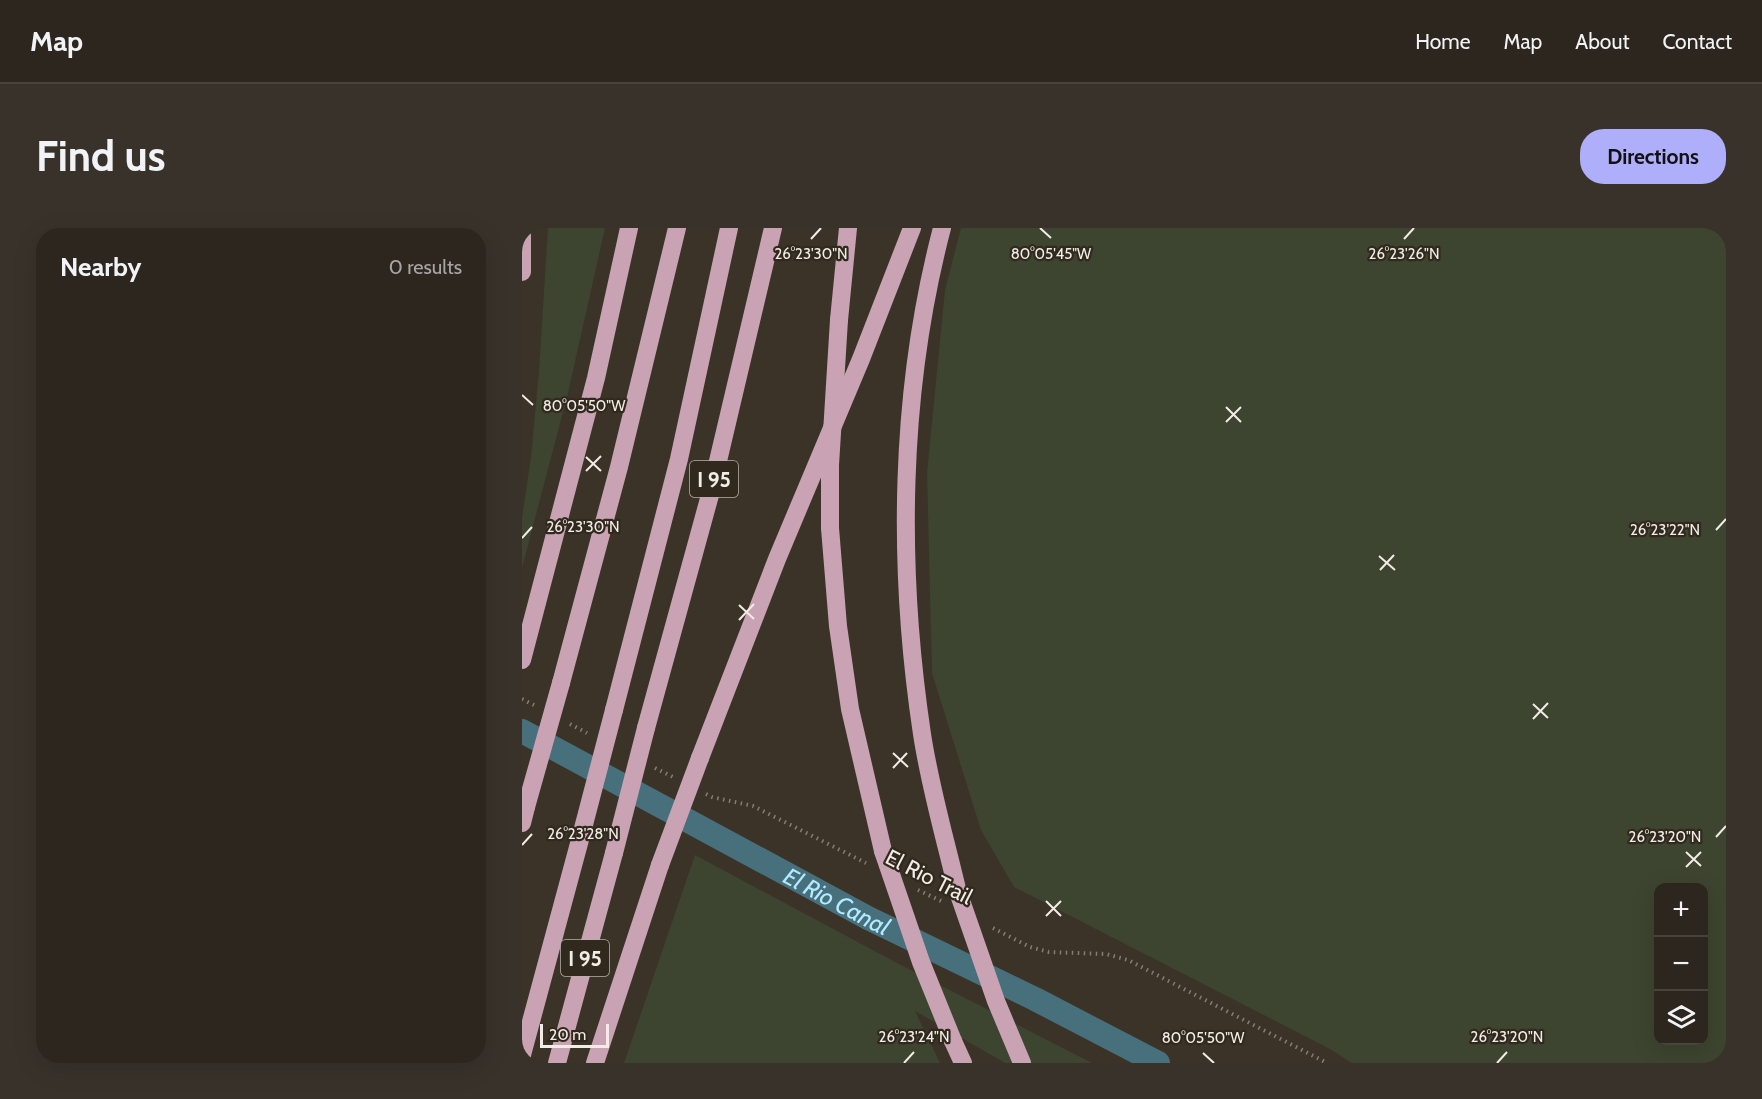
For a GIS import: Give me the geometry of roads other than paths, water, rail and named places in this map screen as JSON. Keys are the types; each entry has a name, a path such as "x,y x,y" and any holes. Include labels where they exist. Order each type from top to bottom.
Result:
{"highway":[{"path":"522,228 522,272"},
{"path":"522,660 596,378 629,228"},
{"path":"524,815 619,467 677,228"},
{"path":"522,1055 639,621 679,459 729,228"},
{"name":"I 95","path":"557,1063 710,495 773,228"},
{"path":"849,228 839,320 831,453 830,528 838,626 850,709 883,851 921,962 963,1063"},
{"path":"595,1063 660,866 700,758 768,580 865,349 912,228"},
{"path":"942,228 922,323 908,464 906,530 911,636 922,735 930,780 957,889 993,992 1022,1063"}],"waterway":[{"name":"El Rio Canal","path":"522,731 868,918 1035,999 1158,1063"}]}
